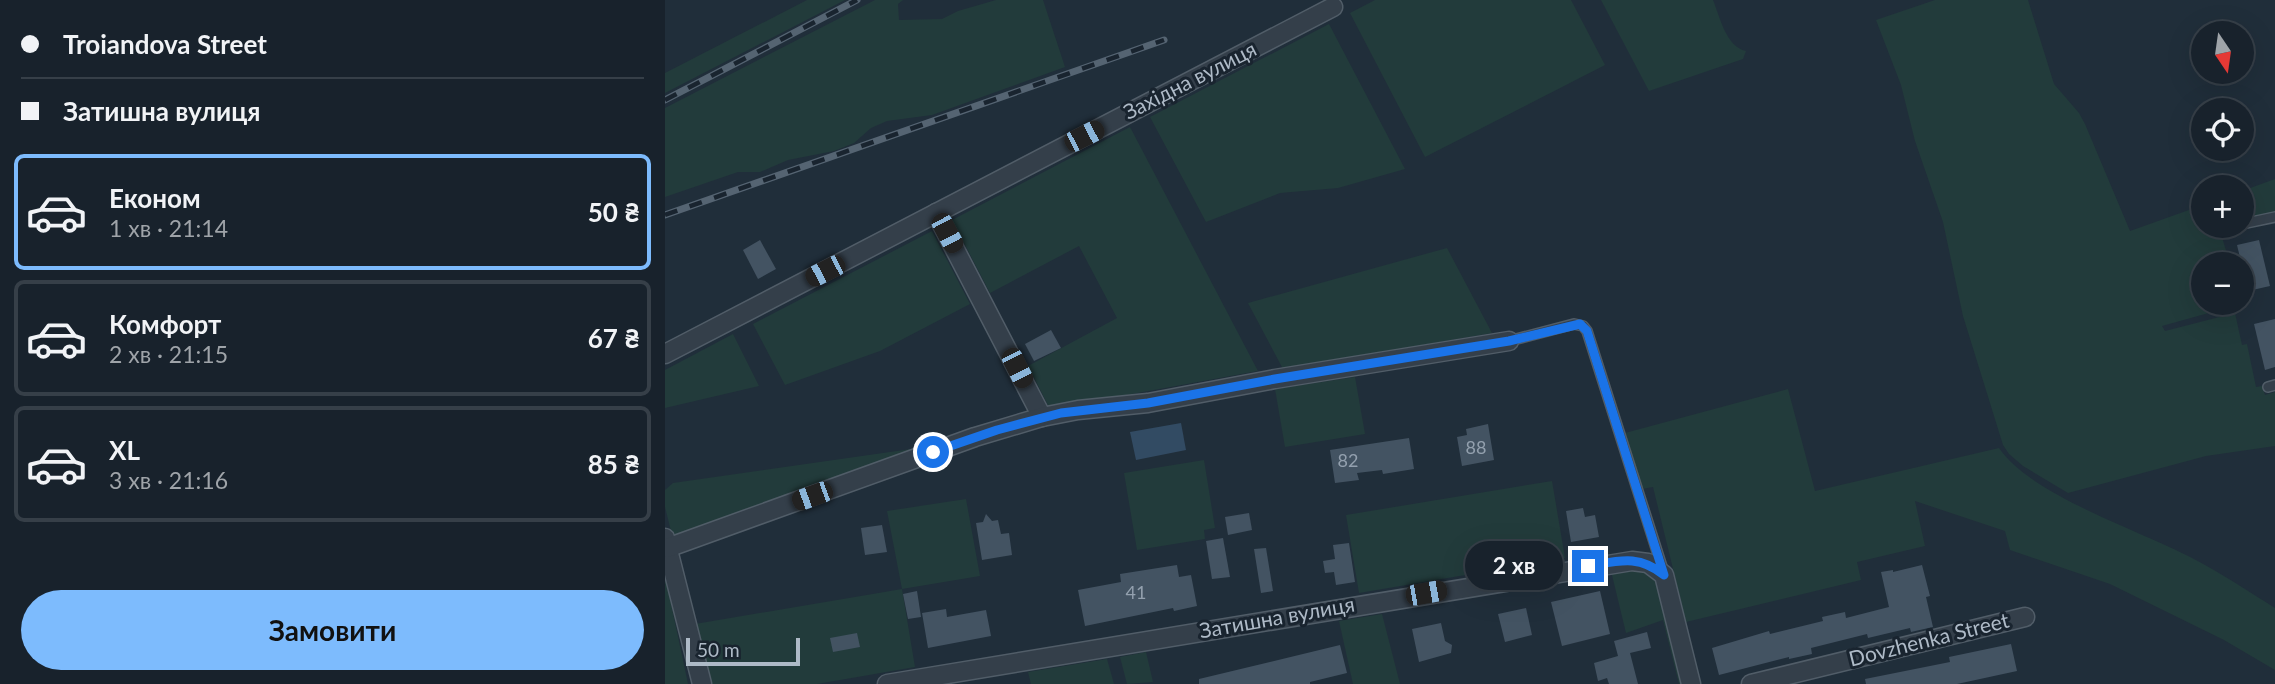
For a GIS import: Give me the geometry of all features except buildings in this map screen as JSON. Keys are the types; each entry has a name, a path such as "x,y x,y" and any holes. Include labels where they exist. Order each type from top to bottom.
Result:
{"street":[{"name":"Західна вулиця","path":"665,354 1333,7"},
{"path":"936,213 1042,417"},
{"path":"702,684 666,543 975,437 1042,417 1078,410 1148,403 1275,379 1509,341"},
{"name":"Затишна вулиця","path":"887,684 1622,561 1648,563 1664,575"},
{"path":"1664,575 1691,684"},
{"name":"Dovzhenka Street","path":"1751,684 2025,617"}],"lane":[{"path":"2254,221 2275,216"},
{"path":"1509,341 1574,324 1583,326 1587,331 1664,575"}],"green space":[{"path":"807,0 845,0 665,93 665,73"},
{"path":"875,0 903,0 898,4 899,20 942,19 958,11 996,0 1043,0 1065,67 932,115 887,121 871,128 854,143 834,151 788,160 760,172 738,172 665,197 665,108"},
{"path":"1375,0 1571,0 1605,65 1425,157 1350,13"},
{"path":"1601,0 1713,0 1729,38 1733,44 1746,51 1743,59 1649,91"},
{"path":"1935,0 2028,0 2054,84 2085,124 2130,231 2191,209 2191,238 2222,238 2226,252 2191,252 2191,315 2202,315 2162,326 2165,331 2235,315 2242,345 2247,344 2256,387 2262,386 2265,395 2275,392 2275,446 2206,456 2068,493 2023,466 2009,454 2003,445 1963,316 1943,222 1915,141 1901,85 1876,20"},
{"path":"1329,24 1405,169 1338,188 1280,193 1206,222 1150,117"},
{"path":"1130,127 1258,371 1050,409 1028,366 1117,318 1079,246 990,293 952,220"},
{"path":"2275,179 2275,213 2254,218 2254,187"},
{"path":"932,231 970,304 880,351 785,385 753,324"},
{"path":"1447,248 1492,333 1283,369 1248,303"},
{"path":"733,334 759,386 665,408 665,370"},
{"path":"1355,377 1365,434 1285,447 1275,389"},
{"path":"1788,389 1815,491 1999,448 2015,465 2061,497 2192,558 2275,608 2275,670 2224,640 2110,584 2010,550 2005,531 1915,501 1925,546 1857,562 1861,580 1686,622 1653,487 1642,489 1625,433"},
{"path":"932,446 673,539 665,507 665,490 673,483"},
{"path":"1204,460 1215,528 1204,530 1205,539 1137,550 1124,473"},
{"path":"1552,481 1565,558 1359,593 1346,515"},
{"path":"966,499 980,576 902,589 887,511"},
{"path":"1638,568 1659,581 1686,684 1679,684 1663,620 1626,633 1611,571"},
{"path":"665,575 688,684 665,684"},
{"path":"902,589 915,667 817,684 708,684 695,624"},
{"path":"1382,614 1400,684 1353,684 1339,621"},
{"path":"1146,652 1153,682 1127,684 1120,657"},
{"path":"1107,659 1114,684 1031,684 1028,672"}],"water":[{"path":"1181,423 1186,450 1136,460 1130,432"}],"railway":[{"path":"665,100 857,0"},
{"path":"665,215 1164,40"}],"route":[{"path":"933,452 997,430 1061,413 1148,403 1275,379 1509,341 1580,324 1587,331 1664,575 1648,563 1639,561 1588,566"}]}
